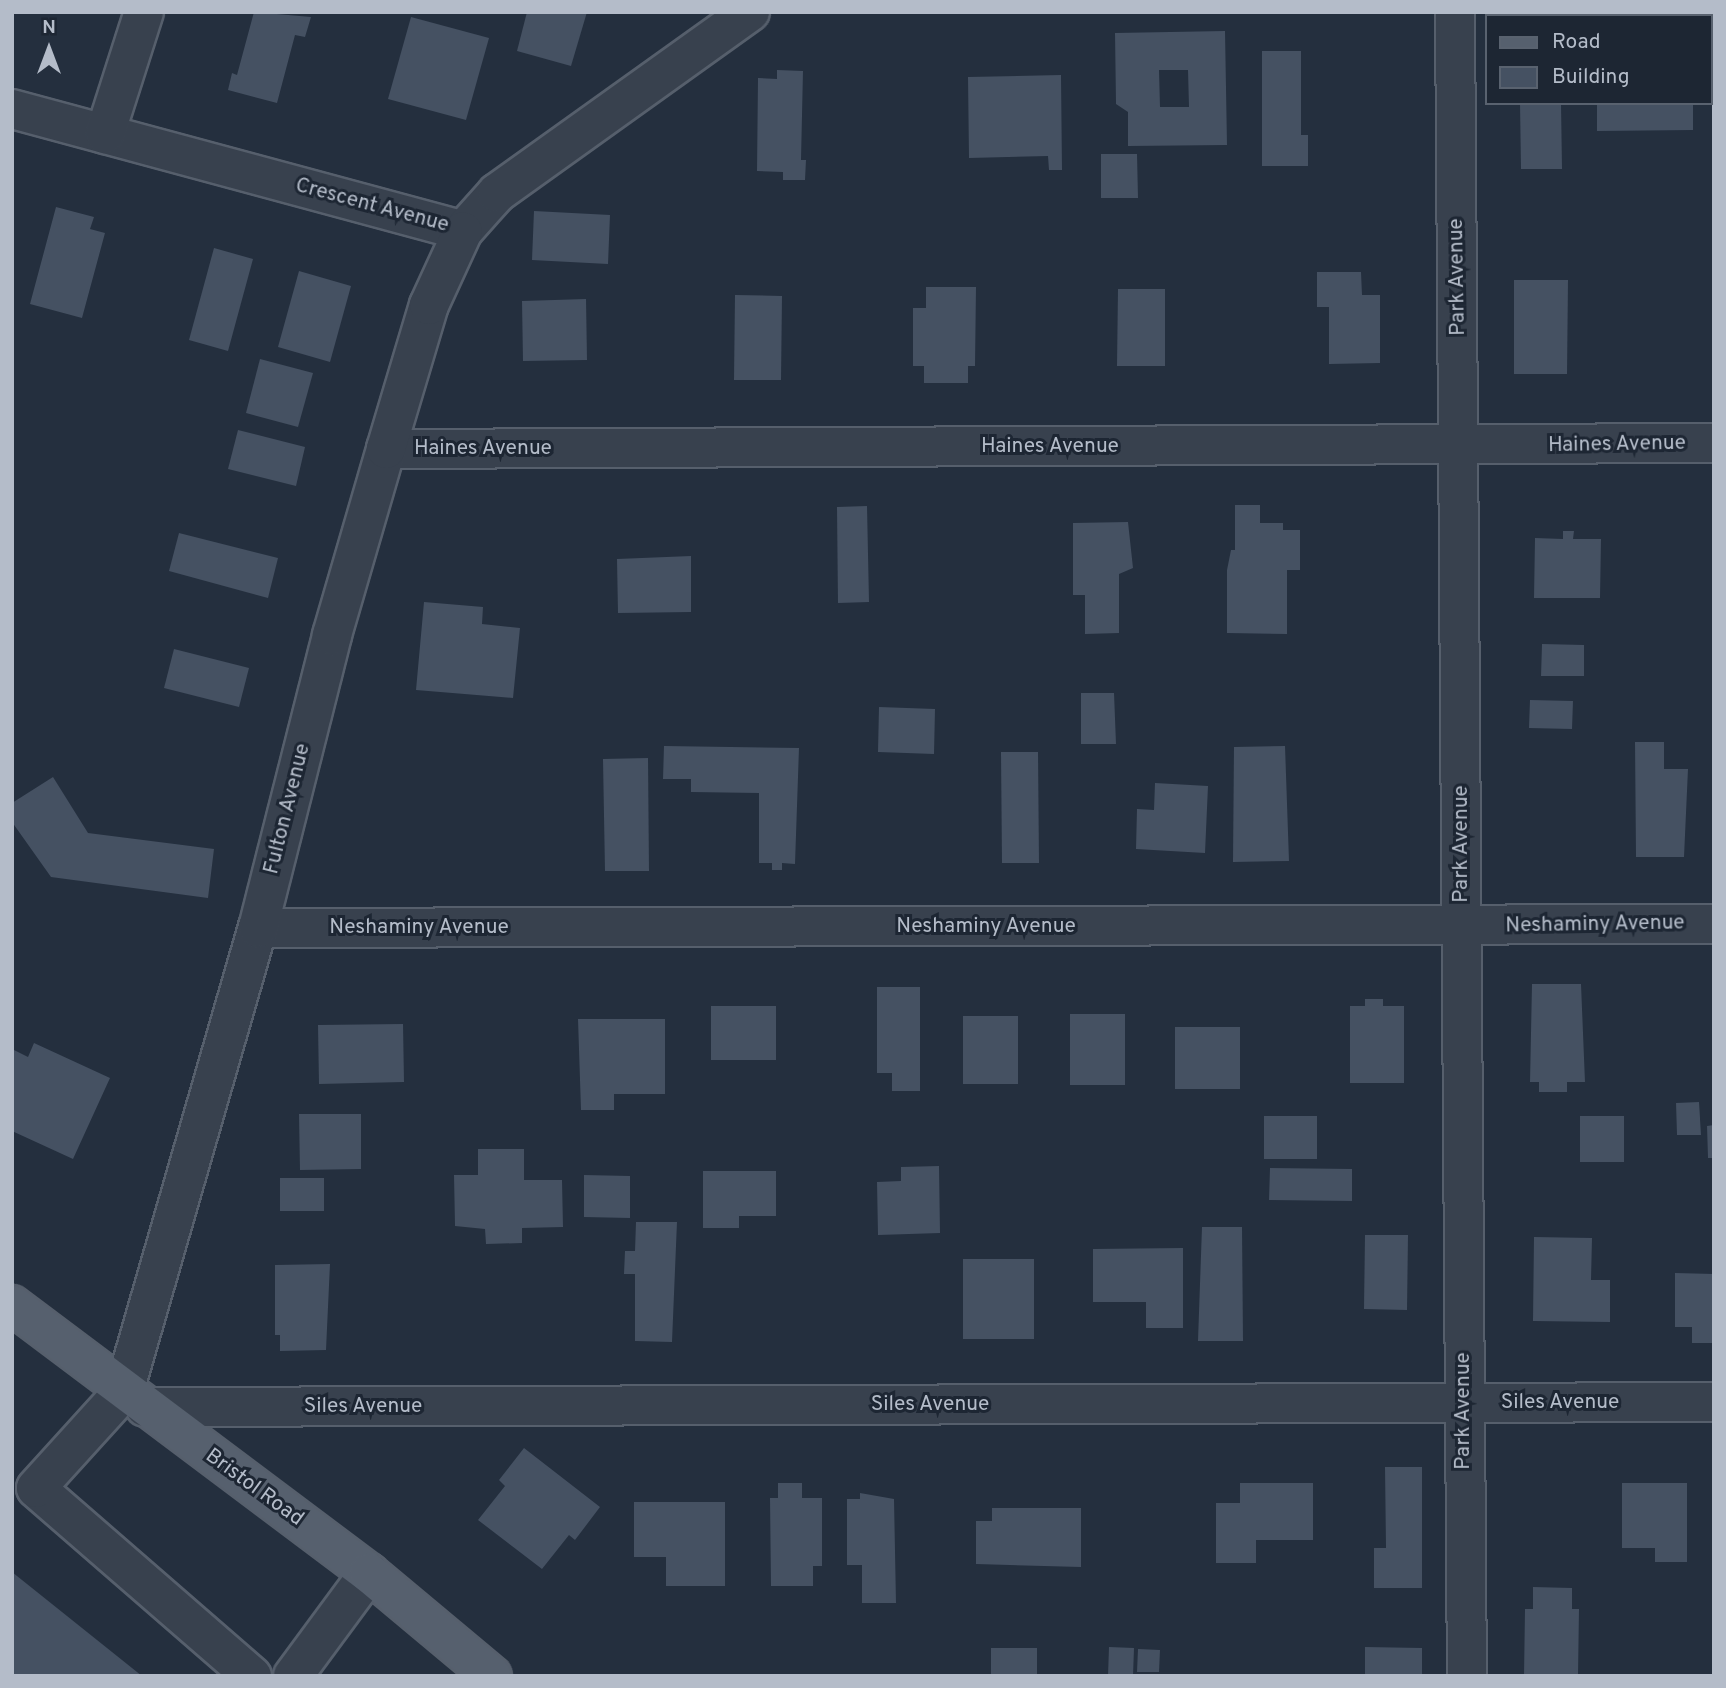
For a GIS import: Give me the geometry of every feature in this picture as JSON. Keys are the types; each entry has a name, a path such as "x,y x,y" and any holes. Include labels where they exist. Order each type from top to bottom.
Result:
{"main road":[{"name":"Bristol Road","path":"12,1305 369,1573 492,1676"}],"street":[{"path":"105,134 144,12"},
{"name":"Crescent Avenue","path":"12,109 463,231 498,193 750,12"},
{"name":"Park Avenue","path":"1455,12 1460,447 1466,1676"},
{"name":"Fulton Avenue","path":"134,1399 332,635 429,305 463,231"},
{"name":"Haines Avenue","path":"386,449 1460,447 1714,443"},
{"name":"Neshaminy Avenue","path":"258,928 1462,927 1714,924"},
{"path":"134,1399 24,1483 252,1676"},
{"name":"Siles Avenue","path":"134,1399 1464,1404 1714,1402"},
{"path":"293,1676 369,1573"}],"building":[{"path":"254,12 311,17 305,37 295,35 277,103 228,90 232,73 237,75"},
{"path":"527,12 587,12 571,66 517,51"},
{"path":"411,17 489,38 466,120 388,99"},
{"path":"1225,31 1227,145 1128,146 1128,112 1116,104 1115,33","holes":["1159,70 1188,70 1189,107 1160,107"]},
{"path":"1262,51 1301,51 1301,135 1308,135 1308,166 1262,166"},
{"path":"777,70 803,71 801,160 806,160 805,180 783,180 783,172 757,171 758,78 777,79"},
{"path":"1061,75 1062,170 1049,170 1048,156 969,158 968,77"},
{"path":"1520,105 1561,105 1562,169 1521,169"},
{"path":"1597,105 1693,105 1693,130 1597,131"},
{"path":"1101,154 1137,154 1138,198 1101,198"},
{"path":"56,207 94,217 90,229 105,233 82,318 30,304"},
{"path":"534,211 610,215 608,264 532,260"},
{"path":"214,248 253,259 228,351 189,340"},
{"path":"299,271 351,286 330,362 278,347"},
{"path":"1317,272 1361,272 1362,295 1380,295 1380,363 1329,364 1329,307 1317,307"},
{"path":"1514,280 1568,280 1567,374 1514,374"},
{"path":"926,287 976,287 975,366 968,366 968,383 924,383 924,366 913,366 913,308 926,308"},
{"path":"1118,289 1165,289 1165,366 1117,366"},
{"path":"735,295 782,296 781,380 734,380"},
{"path":"586,299 587,360 523,361 522,301"},
{"path":"260,359 313,373 298,427 246,413"},
{"path":"238,430 305,447 296,486 228,469"},
{"path":"1235,505 1260,505 1260,523 1283,523 1283,530 1300,530 1300,570 1287,570 1287,634 1227,633 1227,570 1231,550 1235,550"},
{"path":"867,506 869,602 838,603 837,507"},
{"path":"1128,522 1133,568 1119,574 1119,633 1085,634 1085,595 1073,595 1073,523"},
{"path":"1563,531 1574,531 1573,539 1601,539 1600,598 1534,598 1535,538 1563,539"},
{"path":"179,533 278,558 268,598 169,571"},
{"path":"691,556 691,612 618,613 617,559"},
{"path":"424,602 483,607 482,624 520,628 513,698 416,690"},
{"path":"1542,644 1584,645 1584,676 1541,676"},
{"path":"174,649 249,668 239,707 164,688"},
{"path":"1081,693 1114,693 1116,744 1081,744"},
{"path":"1530,700 1573,701 1572,729 1529,728"},
{"path":"879,707 935,709 934,754 878,752"},
{"path":"1635,742 1664,742 1664,769 1688,769 1684,857 1636,857"},
{"path":"664,746 799,748 795,864 782,863 782,870 772,870 772,863 759,863 759,793 691,792 691,779 663,779"},
{"path":"1285,746 1289,861 1233,862 1234,747"},
{"path":"1001,752 1038,752 1039,863 1002,863"},
{"path":"648,758 649,871 605,871 603,759"},
{"path":"53,777 88,833 214,849 208,898 51,877 12,822 12,803"},
{"path":"1155,783 1208,786 1205,853 1136,849 1137,809 1154,810"},
{"path":"1532,984 1581,984 1585,1082 1567,1082 1567,1092 1539,1092 1539,1082 1530,1082"},
{"path":"877,987 920,987 920,1091 892,1091 892,1073 877,1073"},
{"path":"1365,999 1383,999 1383,1006 1404,1006 1404,1083 1350,1083 1350,1006 1365,1006"},
{"path":"711,1006 776,1006 776,1060 711,1060"},
{"path":"1070,1014 1125,1014 1125,1085 1070,1085"},
{"path":"963,1016 1018,1016 1018,1084 963,1084"},
{"path":"578,1019 665,1019 665,1094 614,1094 614,1110 581,1110"},
{"path":"403,1024 404,1082 319,1084 318,1025"},
{"path":"1175,1027 1240,1027 1240,1089 1175,1089"},
{"path":"34,1043 110,1078 73,1159 12,1131 12,1049 28,1057"},
{"path":"1699,1102 1701,1135 1677,1135 1676,1103"},
{"path":"299,1114 361,1114 361,1169 300,1170"},
{"path":"1264,1116 1317,1116 1317,1159 1264,1159"},
{"path":"1580,1116 1624,1116 1624,1162 1580,1162"},
{"path":"1714,1125 1714,1158 1708,1158 1707,1126"},
{"path":"478,1149 524,1149 524,1180 562,1180 563,1227 522,1228 522,1243 486,1244 485,1229 455,1226 454,1175 478,1175"},
{"path":"939,1166 940,1233 878,1235 877,1182 901,1181 901,1167"},
{"path":"1270,1168 1352,1169 1352,1201 1269,1200"},
{"path":"703,1171 776,1171 776,1216 739,1216 739,1228 703,1228"},
{"path":"584,1175 630,1176 630,1218 584,1217"},
{"path":"280,1178 324,1178 324,1211 280,1211"},
{"path":"636,1222 677,1222 672,1342 635,1341 635,1274 624,1274 625,1251 635,1251"},
{"path":"1202,1227 1242,1227 1243,1341 1198,1341"},
{"path":"1365,1235 1408,1235 1407,1310 1364,1309"},
{"path":"1534,1237 1592,1238 1591,1280 1610,1280 1610,1322 1533,1321"},
{"path":"1183,1248 1183,1328 1146,1328 1146,1302 1093,1302 1093,1249"},
{"path":"963,1259 1034,1259 1034,1339 963,1339"},
{"path":"330,1264 326,1350 280,1351 280,1335 275,1335 275,1265"},
{"path":"1675,1273 1714,1274 1714,1343 1692,1343 1692,1327 1675,1327"},
{"path":"524,1448 600,1507 575,1540 569,1535 542,1569 478,1520 505,1486 499,1480"},
{"path":"1385,1467 1422,1467 1422,1588 1374,1588 1374,1548 1386,1548"},
{"path":"778,1483 802,1483 802,1498 822,1498 822,1566 813,1566 813,1586 771,1586 770,1498 778,1498"},
{"path":"1240,1483 1313,1483 1313,1540 1256,1540 1256,1563 1216,1563 1216,1503 1240,1503"},
{"path":"1622,1483 1687,1483 1687,1562 1655,1562 1655,1548 1622,1548"},
{"path":"860,1493 894,1499 896,1603 862,1603 862,1565 847,1565 847,1499 860,1499"},
{"path":"634,1502 725,1502 725,1586 666,1586 666,1557 634,1557"},
{"path":"992,1508 1081,1508 1081,1567 976,1564 976,1521 992,1521"},
{"path":"12,1572 142,1676 12,1676"},
{"path":"1533,1587 1572,1588 1572,1609 1579,1609 1578,1676 1524,1676 1525,1609 1533,1609"},
{"path":"1109,1647 1134,1648 1133,1676 1108,1676"},
{"path":"1365,1647 1422,1648 1422,1676 1365,1676"},
{"path":"991,1648 1037,1648 1037,1676 991,1676"},
{"path":"1138,1649 1160,1650 1159,1672 1137,1672"}]}
